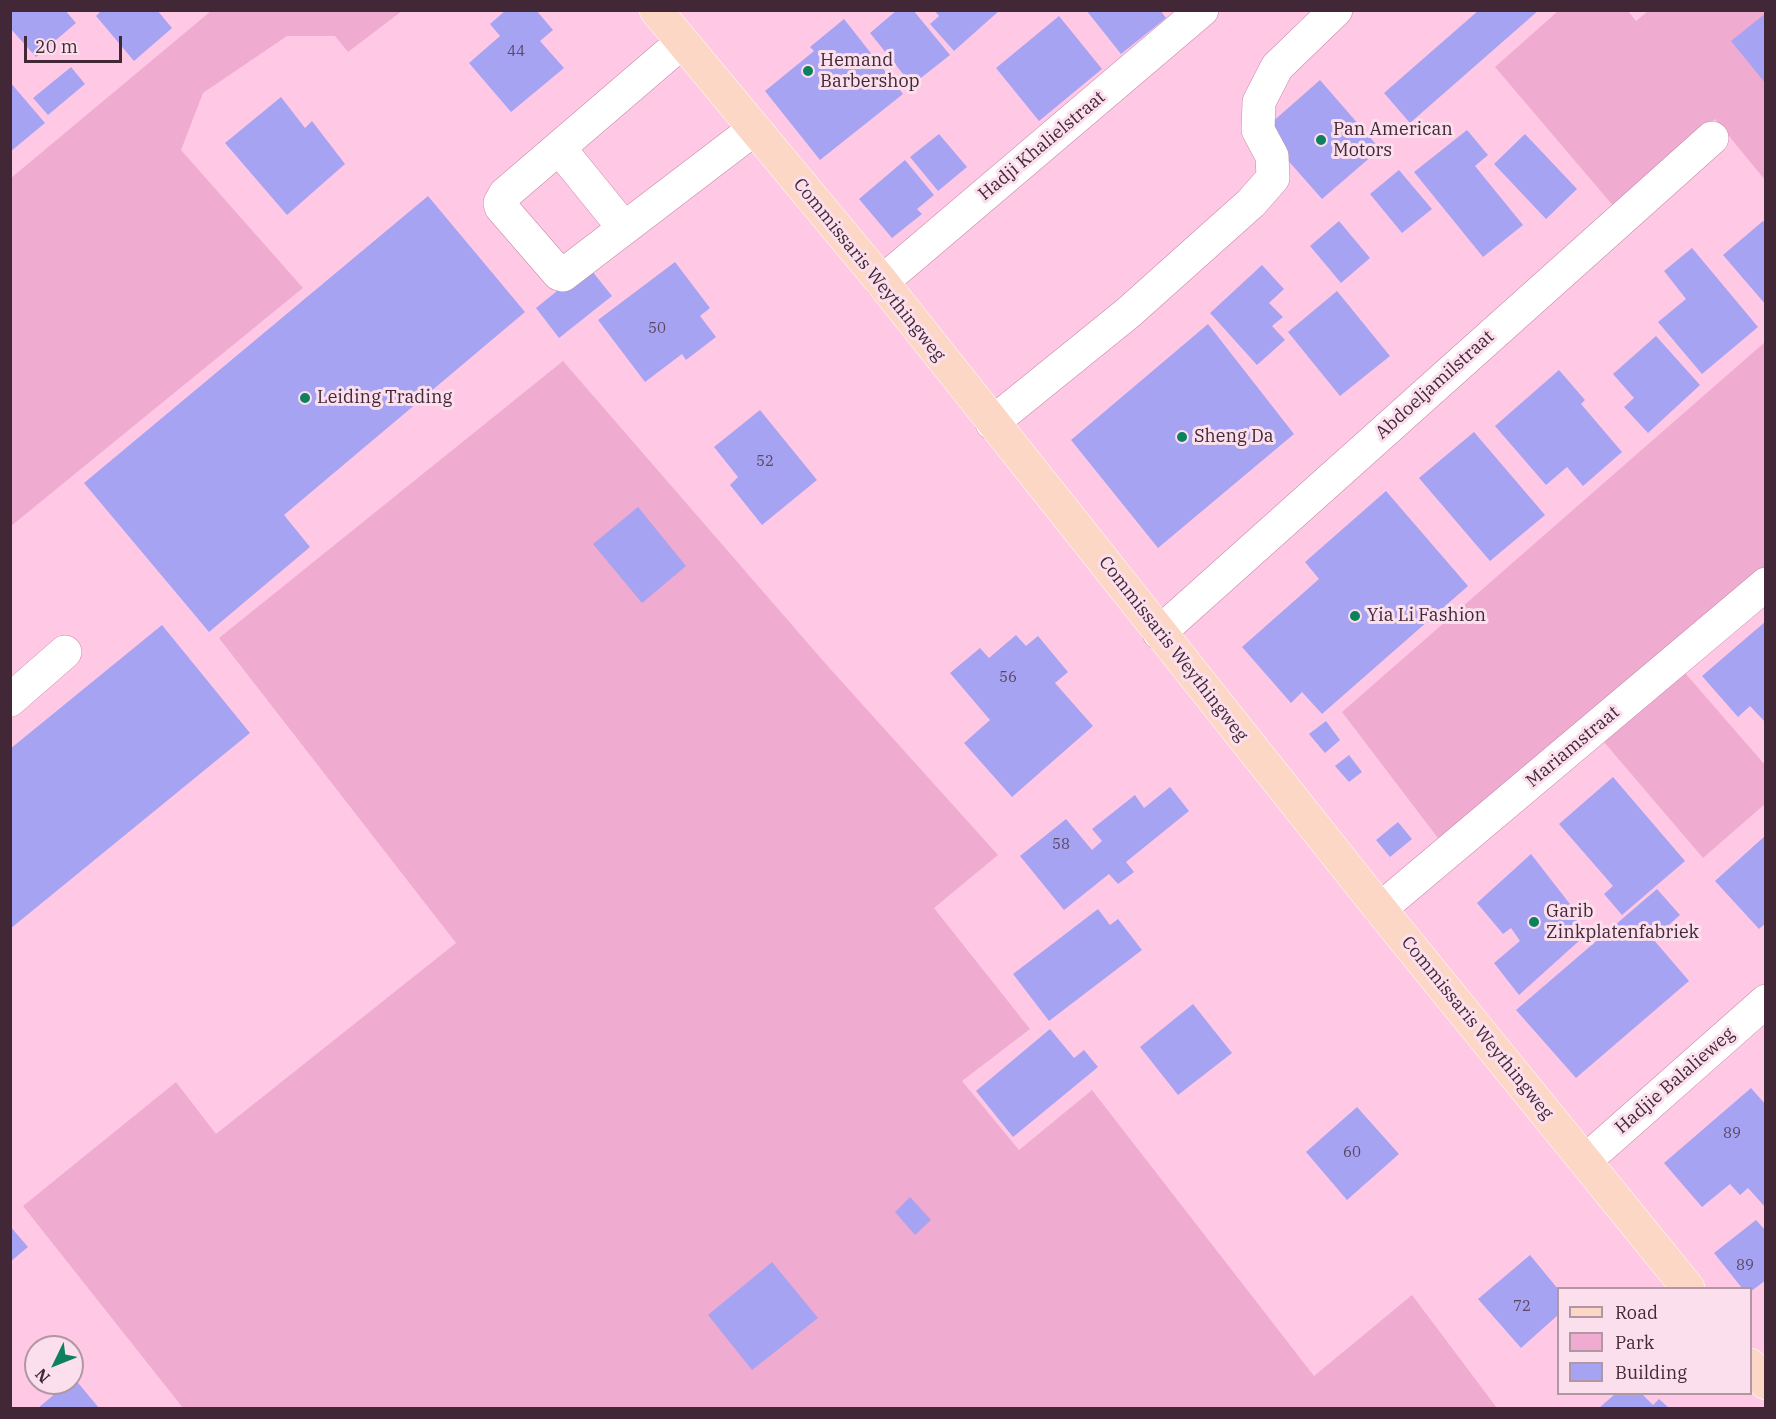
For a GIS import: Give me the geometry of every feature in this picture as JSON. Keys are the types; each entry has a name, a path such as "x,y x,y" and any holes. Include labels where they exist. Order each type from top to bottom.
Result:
{"main road":[{"name":"Commissaris Weythingweg","path":"656,10 753,130 882,282 1380,909 1687,1287"},
{"path":"1752,1367 1766,1383"}],"street":[{"name":"Hadji Khalielstraat","path":"882,282 1202,10"},
{"path":"992,423 1128,313 1251,203 1273,178 1272,156 1258,130 1259,102 1277,67 1336,10"},
{"path":"681,43 505,194 500,203 501,207 561,275 753,130"},
{"name":"Abdoeljamilstraat","path":"1159,633 1712,138"},
{"path":"560,148 624,228"},
{"name":"Mariamstraat","path":"1380,909 1766,584"},
{"path":"10,700 65,652"},
{"name":"Hadjie Balalieweg","path":"1585,1161 1766,1001"}],"green space":[{"path":"211,11 402,11 348,52 335,36 287,36 203,93 181,150 303,288 11,526 11,178"},
{"path":"1558,11 1628,11 1636,21 1648,11 1765,11 1765,180 1715,119 1615,208 1495,67"},
{"path":"1765,342 1765,567 1444,846 1342,712"},
{"path":"563,361 825,663 998,855 934,908 1030,1029 962,1081 1019,1150 1092,1090 1314,1376 1412,1295 1497,1408 183,1408 23,1206 176,1082 216,1134 456,943 219,638"},
{"path":"1679,666 1765,765 1765,804 1703,858 1598,735"}],"building":[{"path":"10,10 65,10 76,23 36,57 10,28"},
{"path":"102,10 157,10 172,28 134,61 96,16"},
{"path":"506,10 536,10 553,30 540,41 564,68 511,112 469,63 500,36 490,24"},
{"path":"897,10 913,10 950,55 912,85 870,33"},
{"path":"934,10 1000,10 954,51 930,24 939,16"},
{"path":"1086,10 1160,10 1166,18 1121,54"},
{"path":"1479,10 1539,10 1410,123 1384,93"},
{"path":"1766,13 1766,84 1731,41"},
{"path":"1059,16 1102,69 1039,121 996,68"},
{"path":"844,19 903,94 820,160 765,91 814,51 810,47"},
{"path":"71,67 85,84 48,115 33,98"},
{"name":"Pan American Motors","path":"1320,80 1380,149 1322,199 1262,131"},
{"path":"10,82 45,123 10,152"},
{"path":"281,97 305,128 312,121 345,164 287,215 225,143"},
{"path":"1467,130 1488,155 1475,166 1523,225 1483,257 1414,172"},
{"path":"939,134 967,167 938,191 910,157"},
{"path":"1525,134 1577,189 1546,219 1494,164"},
{"path":"905,160 934,195 917,209 922,214 892,238 859,199"},
{"path":"1399,170 1432,209 1402,233 1370,194"},
{"name":"Leiding Trading","path":"428,196 525,312 284,515 310,547 209,632 84,483"},
{"path":"1339,221 1370,258 1341,283 1310,246"},
{"path":"1763,221 1766,224 1766,305 1723,255"},
{"path":"1692,248 1758,327 1702,374 1658,322 1686,299 1664,271"},
{"path":"675,262 710,308 700,316 716,337 686,360 682,354 645,382 598,320"},
{"path":"1262,265 1284,289 1269,303 1283,317 1272,326 1285,340 1257,365 1210,313"},
{"path":"588,266 612,296 559,338 536,308"},
{"path":"1337,291 1390,356 1340,396 1288,332"},
{"name":"Sheng Da","path":"1208,324 1294,434 1158,548 1071,440"},
{"path":"1656,336 1700,385 1648,433 1624,407 1634,398 1613,374"},
{"path":"1559,370 1585,400 1581,404 1622,452 1583,486 1567,467 1546,485 1495,426"},
{"path":"760,410 817,480 762,525 730,485 738,477 714,447"},
{"path":"1474,432 1545,515 1490,561 1419,478"},
{"name":"Yia Li Fashion","path":"1386,491 1468,586 1322,714 1302,692 1291,703 1242,647 1319,579 1305,562"},
{"path":"638,507 686,566 642,603 593,544"},
{"path":"1766,621 1766,723 1750,706 1738,717 1702,676"},
{"path":"162,625 250,733 10,929 10,749"},
{"path":"1016,635 1026,646 1038,636 1068,672 1055,683 1093,726 1012,797 964,743 990,720 950,673 980,648 989,658"},
{"path":"1326,721 1340,740 1325,753 1309,734"},
{"path":"1349,755 1362,772 1349,782 1335,766"},
{"path":"1613,777 1685,861 1622,915 1604,894 1613,886 1559,824"},
{"path":"1170,787 1189,811 1126,862 1134,872 1118,884 1109,874 1064,910 1020,856 1066,819 1092,850 1102,841 1092,829 1135,795 1144,808"},
{"path":"1398,822 1412,839 1390,857 1376,840"},
{"path":"1766,835 1766,923 1759,929 1715,881"},
{"name":"Garib Zinkplatenfabriek","path":"1531,854 1580,917 1570,927 1580,940 1519,995 1494,963 1520,941 1511,928 1503,934 1477,903"},
{"path":"1657,889 1680,915 1653,939 1689,981 1576,1078 1516,1010"},
{"path":"1098,909 1110,925 1118,919 1142,950 1049,1021 1013,974"},
{"path":"1193,1004 1232,1053 1178,1095 1140,1047"},
{"path":"1050,1029 1074,1058 1084,1050 1098,1067 1013,1137 976,1091"},
{"path":"1751,1088 1766,1105 1766,1208 1748,1188 1740,1195 1730,1184 1702,1207 1664,1163"},
{"path":"1357,1107 1399,1154 1347,1200 1306,1152"},
{"path":"910,1197 931,1220 915,1235 895,1212"},
{"path":"1756,1220 1766,1231 1766,1280 1752,1290 1752,1287 1741,1287 1714,1253"},
{"path":"10,1226 28,1247 10,1262"},
{"path":"1530,1255 1557,1288 1557,1316 1521,1348 1478,1299"},
{"path":"772,1262 818,1318 752,1370 708,1315"},
{"path":"84,1390 99,1408 38,1408 54,1395 84,1395"},
{"path":"1614,1395 1643,1395 1653,1405 1659,1399 1669,1408 1599,1408"}],"place":[{"name":"Hemand Barbershop","path":"808,71"},
{"name":"Pan American Motors","path":"1321,140"},
{"name":"Leiding Trading","path":"305,398"},
{"name":"Sheng Da","path":"1182,437"},
{"name":"Yia Li Fashion","path":"1355,616"},
{"name":"Garib Zinkplatenfabriek","path":"1534,922"}]}
